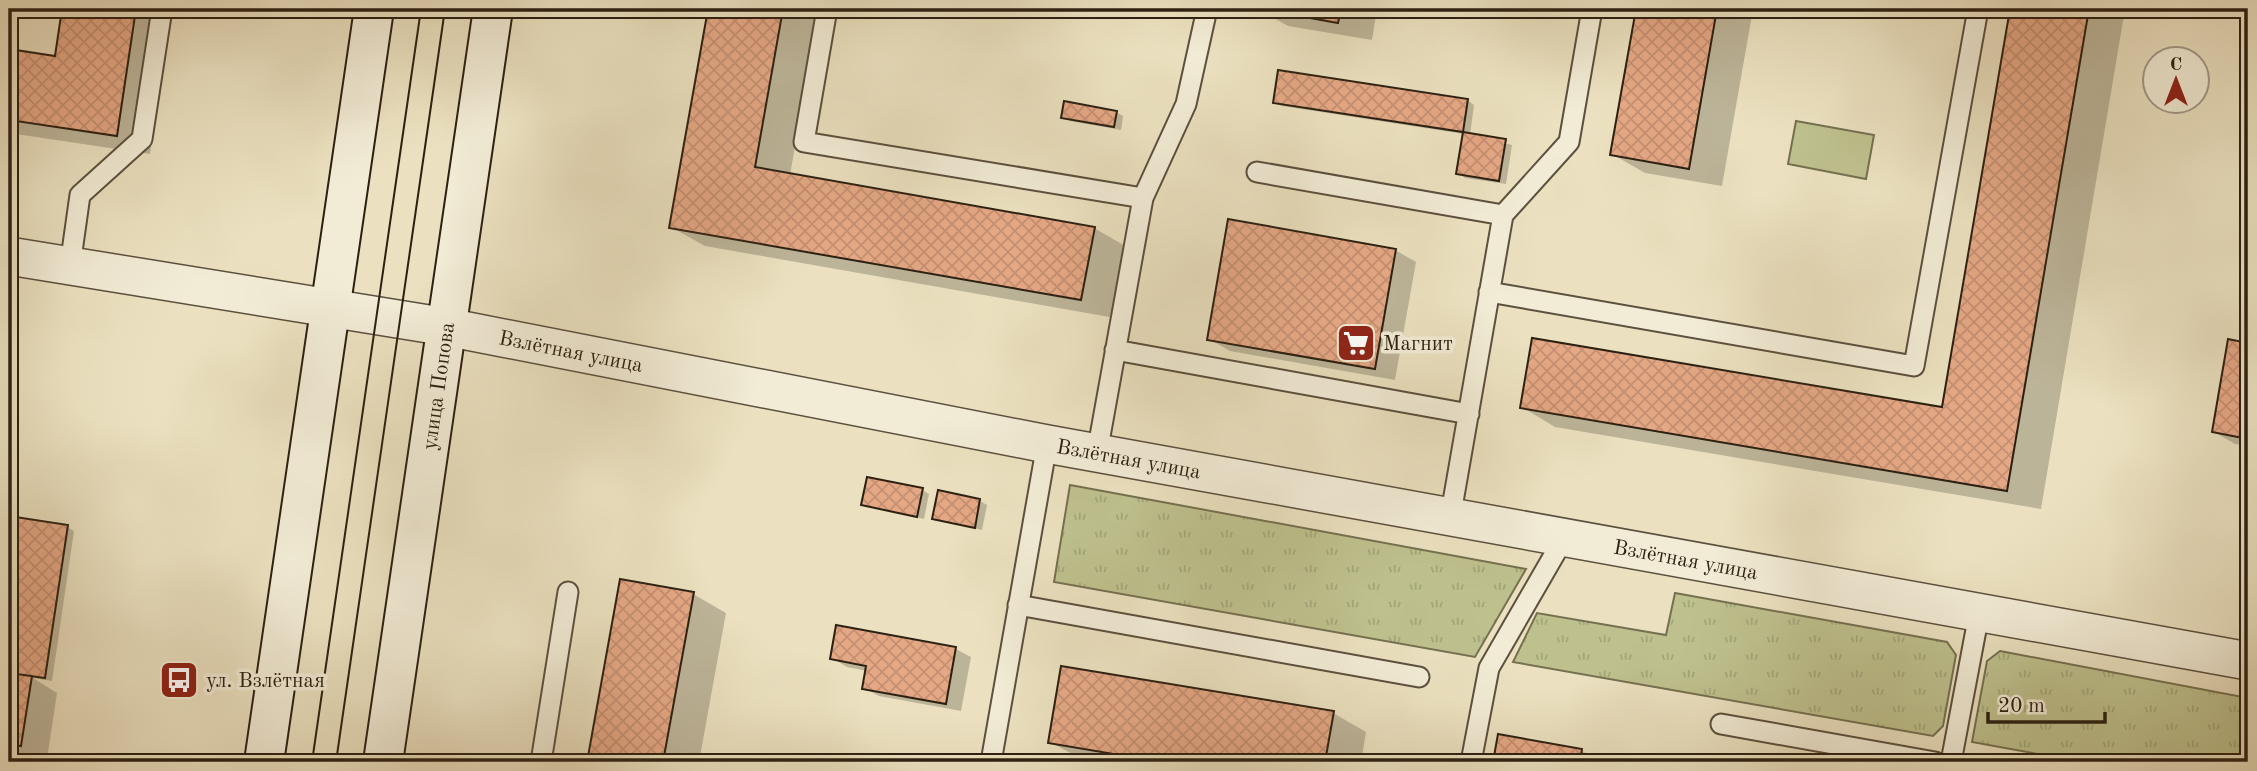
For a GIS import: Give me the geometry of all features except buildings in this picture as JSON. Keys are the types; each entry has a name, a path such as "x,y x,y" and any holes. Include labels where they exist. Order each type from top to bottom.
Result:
{"main road":[{"path":"264,762 374,9"},
{"name":"улица Попова","path":"383,762 492,9"}],"street":[{"name":"Взлётная улица","path":"9,256 447,327 1047,444 1450,519 2248,661"}],"lane":[{"path":"70,266 80,195 142,139 162,9"},
{"path":"827,9 804,142 1143,198"},
{"path":"1097,453 1143,198 1186,104 1207,9"},
{"path":"1450,519 1503,215 1569,142 1592,9"},
{"path":"1489,292 1914,366 1978,9"},
{"path":"1257,172 1503,215"},
{"path":"1115,350 1469,414"},
{"path":"991,762 1047,444"},
{"path":"1471,762 1489,668 1564,538"},
{"path":"541,762 568,592"},
{"path":"1018,605 1419,677"},
{"path":"1951,762 1979,614"},
{"path":"1721,724 1935,762"}],"green space":[{"path":"1796,121 1874,135 1866,179 1788,164"},
{"path":"1070,485 1526,569 1475,657 1054,582"},
{"path":"1675,593 1947,642 1956,655 1943,726 1933,736 1513,662 1537,613 1666,635"},
{"path":"2000,651 2248,698 2245,762 2082,762 1972,742 1987,661"}],"tram line":[{"path":"312,762 421,9"},
{"path":"336,762 445,9"}],"place":[{"name":"Магнит","path":"1356,343"},
{"name":"ул. Взлётная","path":"179,680"}]}
